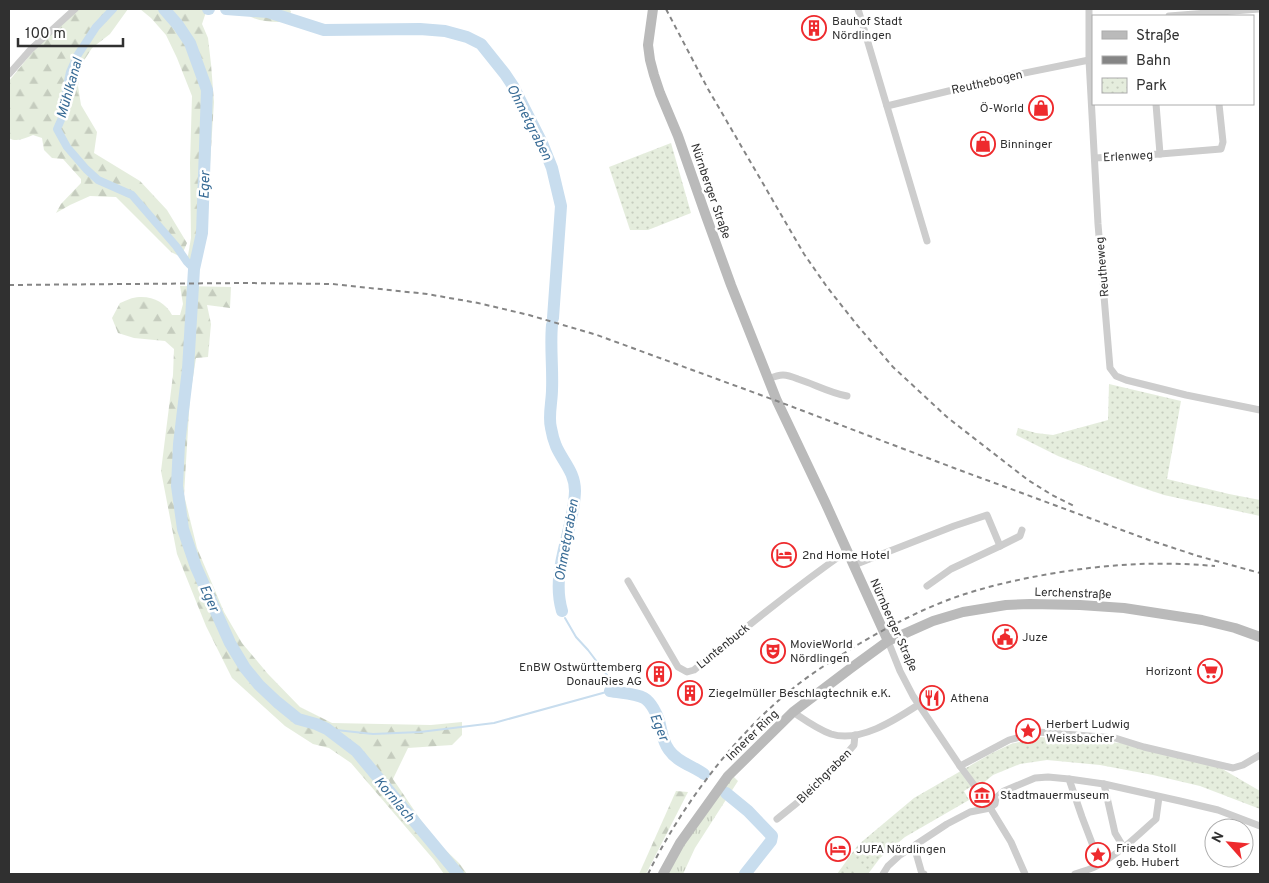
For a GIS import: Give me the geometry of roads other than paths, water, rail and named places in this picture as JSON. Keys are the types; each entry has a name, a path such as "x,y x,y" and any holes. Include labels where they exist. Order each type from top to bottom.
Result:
{"main road":[{"name":"Nürnberger Straße","path":"650,10 648,44 654,75 706,216 777,401 826,502 888,641"},
{"name":"Lerchenstraße","path":"888,641 963,612 1006,605 1030,604 1124,608 1165,613 1235,628 1260,637"},
{"name":"Innerer Ring","path":"663,874 680,842 728,776 793,712 888,641"}],"street":[{"path":"9,74 31,49 75,9"},
{"path":"858,9 928,241"},
{"name":"Reutheweg","path":"1089,9 1091,23 1089,60 1098,224 1110,368 1116,376 1126,380 1186,395 1260,410"},
{"path":"1186,15 1257,9"},
{"name":"Reuthebogen","path":"886,106 1010,76 1089,60"},
{"name":"Erlenweg","path":"1156,105 1160,154"},
{"name":"Erlenweg","path":"1095,158 1221,149 1223,142 1219,105"},
{"path":"768,379 776,376 790,376 847,396"},
{"path":"854,566 954,526 987,515 1000,546"},
{"path":"928,586 952,569 1020,536 1022,530"},
{"name":"Luntenbuck","path":"628,580 678,667 687,672 694,670 777,602 847,551"},
{"name":"Nürnberger Straße","path":"888,641 900,671 918,705 977,789"},
{"name":"Bleichgraben","path":"778,820 808,794 842,759 854,745 855,735 870,731 903,715 918,705"},
{"path":"793,712 832,734 855,735"},
{"path":"960,766 1009,740 1038,732 1115,738 1144,747 1233,768 1243,766 1260,755"},
{"path":"883,874 888,866 900,855 947,824 970,812 995,804 996,798 1004,791 1035,778 1048,777 1104,784 1218,810 1260,826"},
{"path":"1069,779 1100,864"},
{"path":"1104,784 1115,833 1124,848"},
{"path":"1075,874 1100,864 1124,848 1156,819 1159,797"},
{"path":"989,807 1011,842 1025,874"},
{"path":"914,846 922,874 924,874"}],"waterway":[{"name":"Mühlkanal","path":"113,9 96,27 77,56 70,72 66,90 65,111 57,129 67,147 98,180 132,195 194,269"},
{"name":"Eger","path":"164,9 190,43 207,90 202,233 194,269 188,369 179,444 177,486 183,529 196,567 230,643 245,668 259,685 298,719 327,729 356,751 458,874"},
{"name":"Ohmetgraben","path":"226,9 268,12 324,30 420,29 445,31 467,37 481,44 513,86 542,143 552,168 561,206 553,318"},
{"name":"Ohmetgraben","path":"552,325 550,424 556,446 573,478 575,491 574,506 559,581 562,611"},
{"name":"Eger","path":"327,729 373,734 420,732 494,723 610,691 610,679 576,637 565,618"},
{"name":"Eger","path":"610,691 636,695 647,700 657,715 664,740 672,754 704,774"},
{"name":"Eger","path":"726,793 748,811 772,836 771,841 745,874"}],"tunnel":[{"path":"977,789 988,805"}],"railway":[{"path":"666,9 708,89 804,254 857,325 893,367 948,418 1028,480 1074,506"},
{"path":"9,285 332,284 427,294 478,303 529,315 597,335 1149,540 1260,573"},
{"path":"648,874 661,848 694,797 712,772 752,726 774,705 819,669 885,629 924,610 965,594 1007,582 1038,576 1132,564 1215,566"}],"place":[{"name":"Bauhof Stadt Nördlingen","path":"814,28"},
{"name":"Ö-World","path":"1041,108"},
{"name":"Binninger","path":"983,144"},
{"name":"2nd Home Hotel","path":"784,555"},
{"name":"Juze","path":"1005,637"},
{"name":"MovieWorld Nördlingen","path":"773,651"},
{"name":"Horizont","path":"1210,671"},
{"name":"EnBW Ostwürttemberg DonauRies AG","path":"659,674"},
{"name":"Ziegelmüller Beschlagtechnik e.K.","path":"690,693"},
{"name":"Athena","path":"932,698"},
{"name":"Herbert Ludwig Weissbacher","path":"1028,731"},
{"name":"Stadtmauermuseum","path":"982,795"},
{"name":"JUFA Nördlingen","path":"838,849"},
{"name":"Frieda Stoll geb. Hubert","path":"1098,855"}],"water label":[{"name":"Kornlach","path":"395,799"}]}
